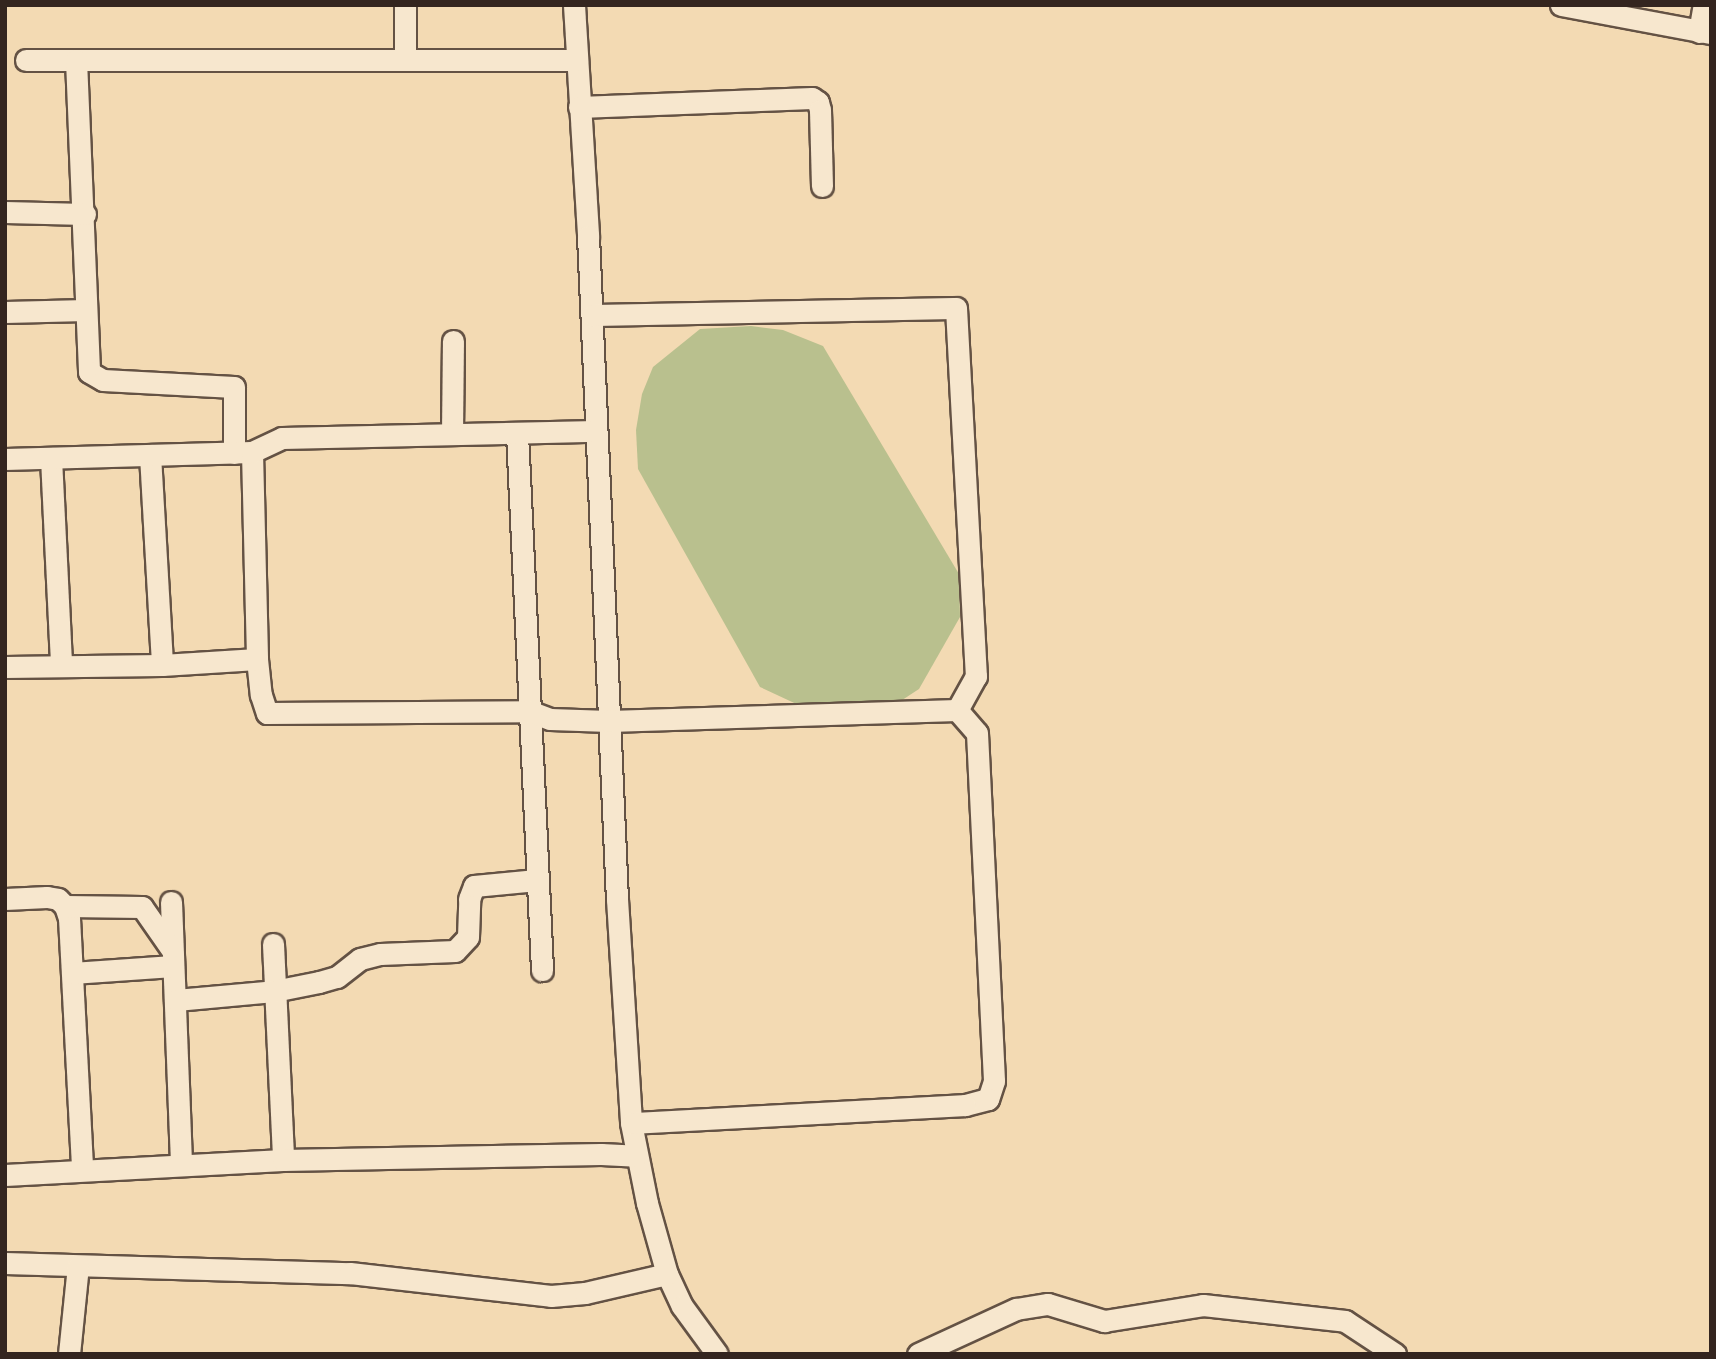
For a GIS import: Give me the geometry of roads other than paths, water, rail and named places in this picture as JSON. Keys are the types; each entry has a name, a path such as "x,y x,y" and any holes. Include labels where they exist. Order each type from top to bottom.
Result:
{"street":[{"path":"405,5 405,58"},
{"path":"574,5 592,315 609,721 631,1123 636,1156 667,1274 682,1306 717,1354"},
{"path":"1561,5 1705,33 1704,5"},
{"path":"26,60 577,60"},
{"path":"76,60 85,214 86,360 89,372 95,379 234,387 243,452 257,659 261,695 267,713 529,711 550,719 609,721 957,710"},
{"path":"579,107 812,98 818,102 820,110 822,186"},
{"path":"5,212 85,214"},
{"path":"592,315 956,308 976,676 957,710"},
{"path":"5,312 86,310"},
{"path":"452,434 453,341"},
{"path":"5,459 243,452 282,438 596,431"},
{"path":"517,433 542,970"},
{"path":"150,455 162,665"},
{"path":"51,458 61,665"},
{"path":"5,667 162,665 257,659"},
{"path":"631,1123 965,1105 988,1099 995,1081 977,733 957,710"},
{"path":"176,1000 274,991 337,977 360,959 380,954 456,951 468,937 469,899 474,887 537,880"},
{"path":"5,899 47,897 65,906 142,907 173,958"},
{"path":"171,902 181,1164"},
{"path":"65,906 69,918 82,1170"},
{"path":"273,944 283,1160"},
{"path":"72,973 173,958"},
{"path":"5,1175 283,1160 601,1154 636,1156"},
{"path":"5,1264 349,1273 551,1296 586,1293 667,1274"},
{"path":"69,1354 78,1266"},
{"path":"918,1354 1016,1309 1048,1304 1104,1321 1203,1304 1345,1321 1395,1354"}]}
